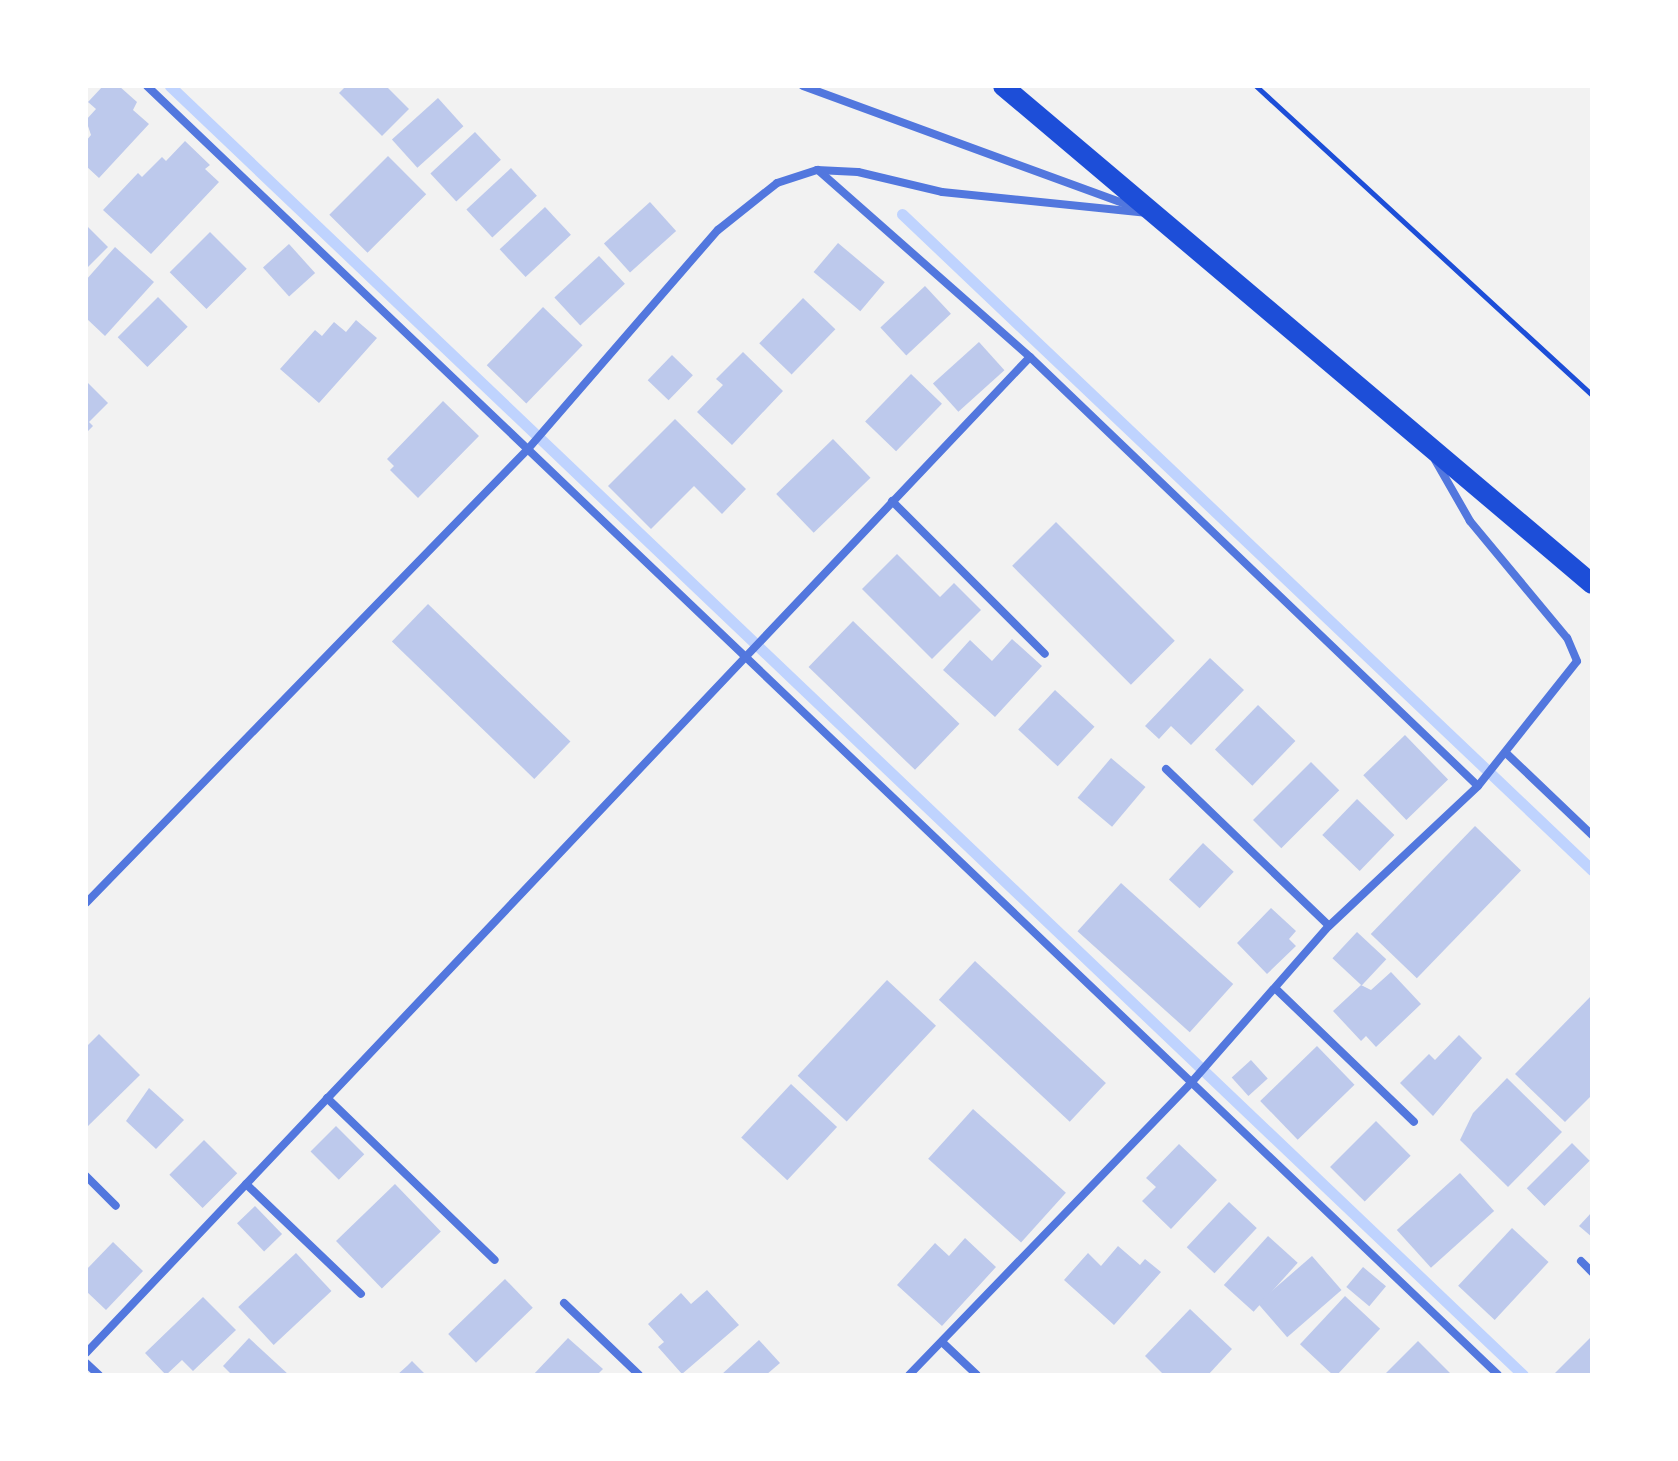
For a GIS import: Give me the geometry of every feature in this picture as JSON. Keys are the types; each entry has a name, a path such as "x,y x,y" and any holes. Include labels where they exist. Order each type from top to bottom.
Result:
{"main road":[{"path":"1003,86 1150,214 1422,437 1592,584"}],"street":[{"path":"147,86 528,449 748,653 1190,1084 1498,1375"},
{"path":"803,86 1150,214"},
{"path":"817,170 1030,357 1478,786"},
{"path":"86,903 528,449 718,230 777,183 817,170 858,172 942,192 1150,214"},
{"path":"86,1353 1030,357"},
{"path":"909,1375 1208,1065 1277,990 1329,926 1478,786 1577,661 1567,638 1470,521 1422,437"},
{"path":"892,501 1045,654"},
{"path":"1506,753 1592,835"},
{"path":"1166,769 1329,926"},
{"path":"1277,990 1414,1122"},
{"path":"327,1098 495,1260"},
{"path":"86,1176 116,1206"},
{"path":"246,1184 361,1294"},
{"path":"1581,1261 1592,1272"},
{"path":"564,1303 639,1375"},
{"path":"942,1342 977,1375"},
{"path":"86,1363 99,1375"}],"path":[{"path":"1256,86 1592,395"}],"building":[{"path":"103,86 119,86 137,102 133,110 149,124 99,178 86,166 86,141 91,135 86,120 96,109 88,102"},
{"path":"346,86 386,86 409,109 382,136 339,93"},
{"path":"438,98 463,126 417,168 392,139"},
{"path":"475,132 501,160 456,201 430,174"},
{"path":"185,141 210,165 205,169 219,182 151,254 103,210 138,173 142,177 162,157 166,161"},
{"path":"388,156 426,194 367,253 329,215"},
{"path":"511,168 537,196 492,237 466,210"},
{"path":"650,202 676,231 630,272 604,243"},
{"path":"545,207 571,235 526,277 500,249"},
{"path":"86,225 108,247 86,269"},
{"path":"210,232 247,269 206,309 170,272"},
{"path":"838,243 885,282 860,311 814,272"},
{"path":"289,244 315,273 289,296 263,267"},
{"path":"115,247 154,282 105,336 86,318 86,280"},
{"path":"599,256 625,284 580,325 554,298"},
{"path":"925,286 951,314 906,355 880,328"},
{"path":"158,297 188,327 147,367 118,337"},
{"path":"803,298 835,329 792,375 759,343"},
{"path":"543,307 583,345 526,403 487,365"},
{"path":"356,320 377,338 319,403 280,369 315,330 322,336 334,322 346,332"},
{"path":"979,342 1004,370 958,412 933,383"},
{"path":"743,352 783,391 732,445 697,412 723,385 716,379"},
{"path":"672,355 693,375 669,400 648,380"},
{"path":"911,374 942,404 896,451 865,421"},
{"path":"86,381 108,403 89,422 93,426 86,433"},
{"path":"443,401 479,436 418,498 390,470 394,466 387,459"},
{"path":"675,419 746,489 722,514 694,486 651,529 608,486"},
{"path":"833,439 871,478 814,533 776,494"},
{"path":"1056,522 1175,641 1131,685 1012,566"},
{"path":"897,554 940,597 954,583 981,610 932,659 862,589"},
{"path":"428,604 570,742 534,779 392,641"},
{"path":"853,621 959,724 915,770 809,667"},
{"path":"1012,639 1042,666 995,717 943,670 970,640 992,661"},
{"path":"1210,658 1244,690 1191,745 1171,726 1159,739 1145,726"},
{"path":"1055,690 1094,727 1058,766 1018,729"},
{"path":"1258,705 1295,741 1252,786 1215,750"},
{"path":"1405,735 1448,780 1406,820 1363,775"},
{"path":"1111,758 1145,787 1112,827 1078,798"},
{"path":"1311,762 1339,790 1281,848 1253,820"},
{"path":"1357,799 1394,835 1360,871 1322,835"},
{"path":"1475,826 1521,870 1417,978 1371,934"},
{"path":"1203,843 1234,872 1200,908 1169,880"},
{"path":"1121,883 1233,984 1190,1032 1078,931"},
{"path":"1271,908 1296,931 1289,939 1296,946 1267,974 1237,943"},
{"path":"1357,932 1386,959 1362,986 1332,958"},
{"path":"975,961 1106,1083 1070,1122 939,1000"},
{"path":"1391,972 1421,1004 1376,1047 1366,1036 1361,1041 1333,1011 1361,985 1371,990"},
{"path":"887,980 936,1026 847,1122 798,1076"},
{"path":"1592,995 1592,1095 1565,1122 1515,1074"},
{"path":"99,1034 140,1075 86,1128 86,1047"},
{"path":"1459,1035 1482,1058 1433,1116 1400,1083 1429,1054 1435,1060"},
{"path":"1317,1046 1355,1085 1298,1140 1260,1101"},
{"path":"1251,1060 1268,1079 1248,1096 1232,1077"},
{"path":"1507,1078 1562,1132 1508,1187 1460,1140 1473,1113"},
{"path":"791,1084 837,1127 787,1180 741,1137"},
{"path":"149,1088 184,1120 156,1149 126,1121"},
{"path":"973,1109 1066,1193 1021,1242 928,1159"},
{"path":"1376,1121 1411,1156 1365,1202 1330,1167"},
{"path":"336,1126 364,1154 339,1180 311,1151"},
{"path":"204,1140 237,1173 203,1208 169,1175"},
{"path":"1572,1143 1590,1161 1544,1206 1527,1188"},
{"path":"1179,1144 1217,1180 1171,1229 1142,1201 1156,1187 1146,1178"},
{"path":"1460,1173 1494,1211 1431,1268 1397,1230"},
{"path":"395,1184 441,1231 382,1288 336,1241"},
{"path":"1229,1202 1257,1228 1215,1273 1187,1247"},
{"path":"255,1206 282,1234 264,1251 237,1223"},
{"path":"1592,1212 1592,1237 1579,1226"},
{"path":"1512,1228 1549,1262 1495,1320 1458,1286"},
{"path":"1268,1236 1298,1263 1254,1312 1224,1285"},
{"path":"965,1238 996,1267 942,1326 897,1285 935,1243 949,1256"},
{"path":"113,1242 143,1271 106,1310 86,1291 86,1270"},
{"path":"1118,1246 1140,1265 1145,1259 1161,1272 1114,1325 1064,1280 1088,1253 1101,1266"},
{"path":"296,1253 331,1291 274,1345 238,1307"},
{"path":"1312,1256 1342,1290 1287,1337 1258,1303"},
{"path":"1363,1267 1386,1286 1369,1306 1346,1287"},
{"path":"505,1279 533,1308 476,1363 448,1334"},
{"path":"707,1290 739,1325 682,1374 658,1347 664,1342 648,1324 681,1293 691,1304"},
{"path":"1345,1296 1380,1329 1337,1375 1333,1375 1300,1344"},
{"path":"203,1297 236,1330 193,1371 182,1360 166,1375 145,1353"},
{"path":"1190,1309 1232,1349 1208,1375 1164,1375 1145,1356"},
{"path":"1592,1336 1592,1375 1553,1375"},
{"path":"249,1338 289,1375 232,1375 223,1366"},
{"path":"568,1338 603,1369 597,1375 533,1375"},
{"path":"759,1340 780,1363 766,1375 721,1375"},
{"path":"1418,1341 1452,1375 1384,1375"},
{"path":"412,1361 426,1375 397,1375 407,1366"}],"waterway":[{"path":"170,86 1523,1375"},
{"path":"902,214 1592,870"}]}
